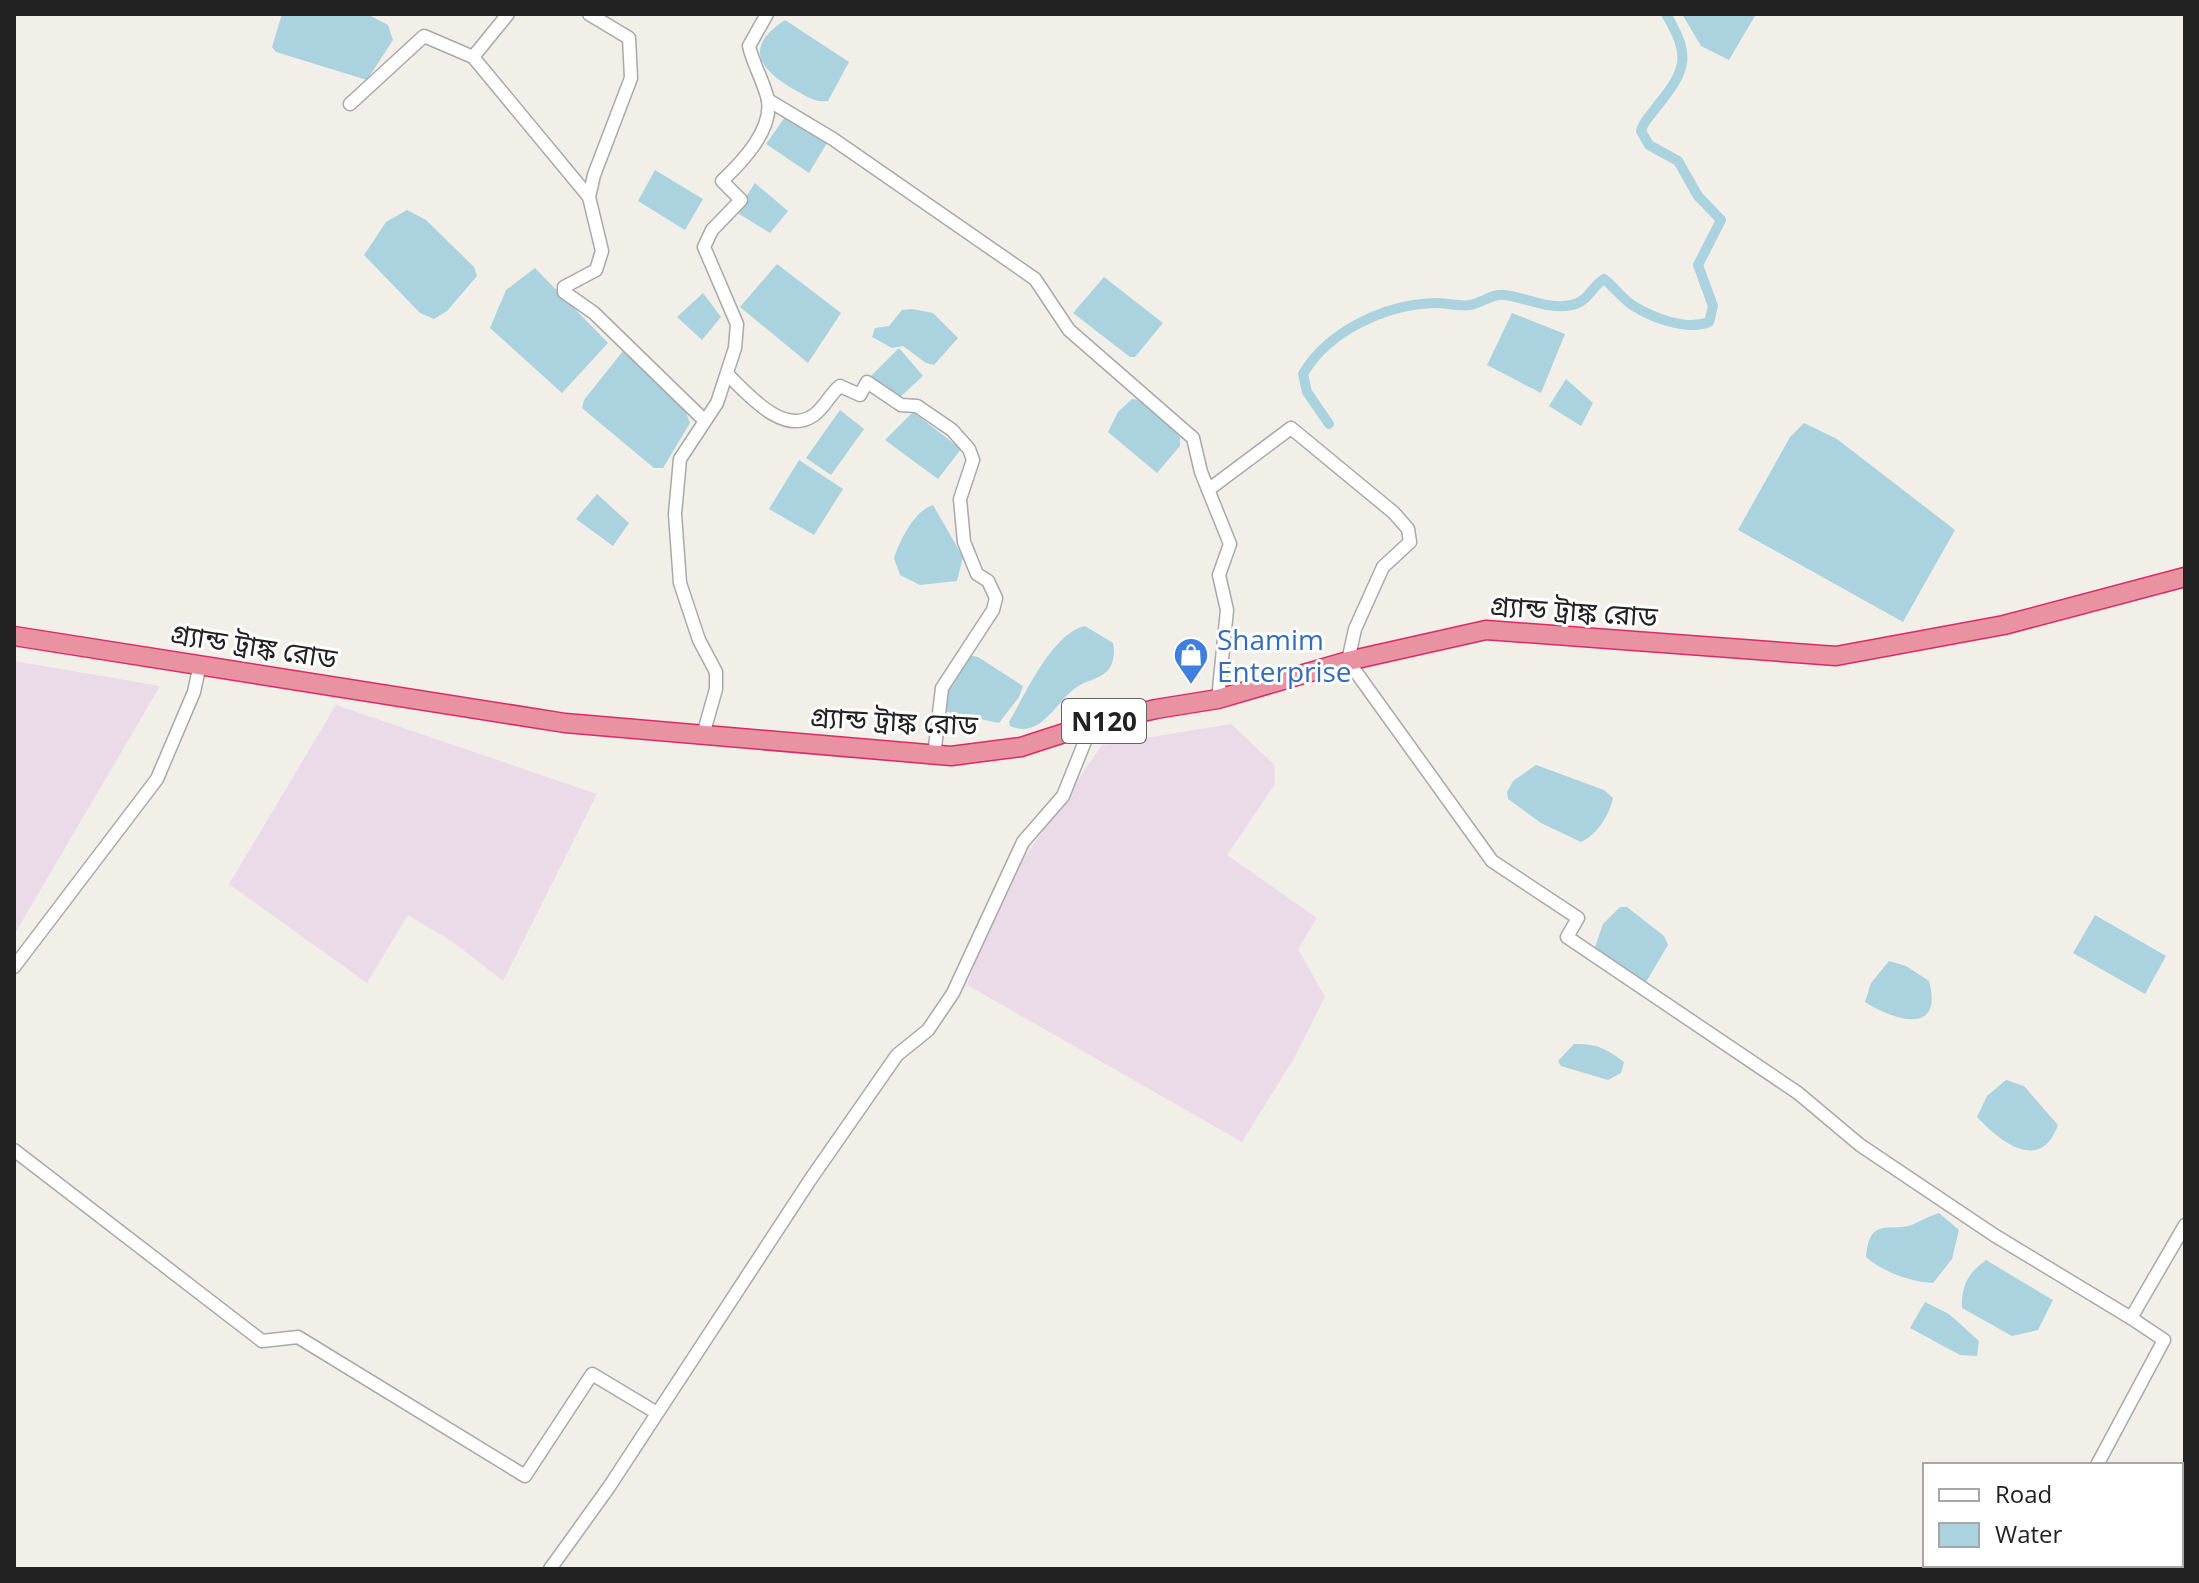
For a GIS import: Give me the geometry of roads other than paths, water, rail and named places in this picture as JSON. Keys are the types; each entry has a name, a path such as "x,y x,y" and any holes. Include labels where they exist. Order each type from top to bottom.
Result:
{"highway":[{"name":"গ্র্যান্ড ট্রাঙ্ক রোড","path":"14,636 565,723 934,756 987,754 1021,747 1092,724 1218,699 1348,661 1486,630 1836,656 2004,625 2185,577"}],"street":[{"path":"473,57 508,14"},
{"path":"589,14 629,38 631,78 594,175 589,197"},
{"path":"703,735 716,689 716,672 699,640 680,583 675,514 680,459 717,403 727,374 737,324 704,247 712,230 741,200 722,181 768,120 768,100 749,46 767,14"},
{"path":"350,104 424,36 473,57 589,197 602,251 596,270 564,287 564,292 594,313 704,420"},
{"path":"768,100 833,139 1035,279 1069,330 1193,438 1208,490 1230,544 1219,575 1227,610 1218,699"},
{"path":"727,374 762,406 782,418 798,421 813,416 840,386 860,395 867,382 901,405 917,406 952,430 969,449 973,460 960,499 964,542 977,574 988,581 996,598 993,610 942,688 934,756"},
{"path":"1208,490 1291,428 1394,513 1408,529 1410,542 1383,567 1355,629 1348,661 1492,861 1578,918 1567,937 1798,1093 1860,1145 1994,1235 2164,1340 2098,1463"},
{"path":"14,967 157,779 194,692 200,664"},
{"path":"550,1569 897,1055 928,1030 953,993 1023,842 1063,796 1092,724"},
{"path":"14,1150 262,1341 298,1337 525,1476 592,1374 657,1413"},
{"path":"2131,1318 2185,1225"}],"water":[{"path":"282,14 367,14 388,25 393,40 367,80 276,52 272,47"},
{"path":"1682,14 1756,14 1729,60 1701,46"},
{"path":"785,20 849,62 828,101 814,100 793,89 764,65 760,48 764,39"},
{"path":"785,117 827,143 809,173 766,144"},
{"path":"655,170 703,199 685,230 638,201"},
{"path":"755,183 788,211 770,233 736,212"},
{"path":"407,210 426,220 474,267 477,276 447,311 434,319 420,313 364,255 386,222"},
{"path":"777,264 841,313 808,363 740,307"},
{"path":"535,268 608,343 562,393 490,328 506,290"},
{"path":"1104,277 1163,323 1135,357 1130,357 1073,313"},
{"path":"703,293 721,317 702,340 677,317"},
{"path":"902,310 933,313 958,338 934,365 926,363 903,346 892,348 872,337 875,328 889,326"},
{"path":"1512,313 1565,334 1541,393 1487,365"},
{"path":"899,348 923,376 900,397 870,377"},
{"path":"623,351 683,405 690,423 663,468 654,468 582,408 584,400"},
{"path":"1566,379 1593,403 1581,426 1549,406"},
{"path":"1132,399 1141,400 1180,437 1180,446 1157,473 1108,432 1118,412"},
{"path":"840,410 864,429 831,475 806,458"},
{"path":"913,412 961,449 938,479 885,440"},
{"path":"1804,423 1837,439 1955,530 1903,622 1738,530 1790,437"},
{"path":"799,460 843,489 814,535 769,509"},
{"path":"597,494 629,523 613,546 576,519"},
{"path":"933,505 963,557 957,581 920,585 900,575 894,558 914,520"},
{"path":"1085,626 1113,643 1109,669 1069,693 1040,723 1021,729 1010,726 1009,722 1051,652 1061,640"},
{"path":"968,655 978,657 1023,686 1019,697 999,723 943,711 945,692"},
{"path":"1536,765 1604,790 1613,798 1602,823 1587,839 1581,842 1541,823 1508,799 1507,792 1513,781"},
{"path":"1620,907 1627,907 1664,936 1668,945 1646,982 1638,980 1595,947 1603,924"},
{"path":"2095,915 2166,956 2145,994 2073,953"},
{"path":"1889,961 1906,966 1929,981 1932,999 1923,1017 1902,1018 1865,1002 1871,983"},
{"path":"1574,1044 1595,1046 1612,1054 1624,1062 1621,1073 1608,1080 1561,1066 1558,1061"},
{"path":"2006,1080 2024,1086 2058,1125 2051,1140 2042,1148 2020,1149 2009,1144 1977,1117 1987,1096"},
{"path":"1939,1213 1959,1230 1952,1259 1933,1283 1898,1275 1866,1257 1868,1244 1877,1230 1905,1227"},
{"path":"1986,1260 2053,1300 2038,1330 2012,1336 1962,1308 1967,1281"},
{"path":"1925,1302 1949,1314 1979,1341 1977,1356 1960,1355 1910,1328"}],"waterway":[{"path":"1329,424 1307,392 1303,374 1327,345 1342,333 1396,309 1433,303 1470,305 1500,295 1546,305 1572,305 1582,301 1604,279 1632,305 1650,314 1680,324 1709,322 1713,306 1698,265 1721,220 1698,196 1678,161 1649,145 1641,131 1680,71 1682,51 1666,14"}],"place":[{"name":"Shamim Enterprise","path":"1191,686"}]}
